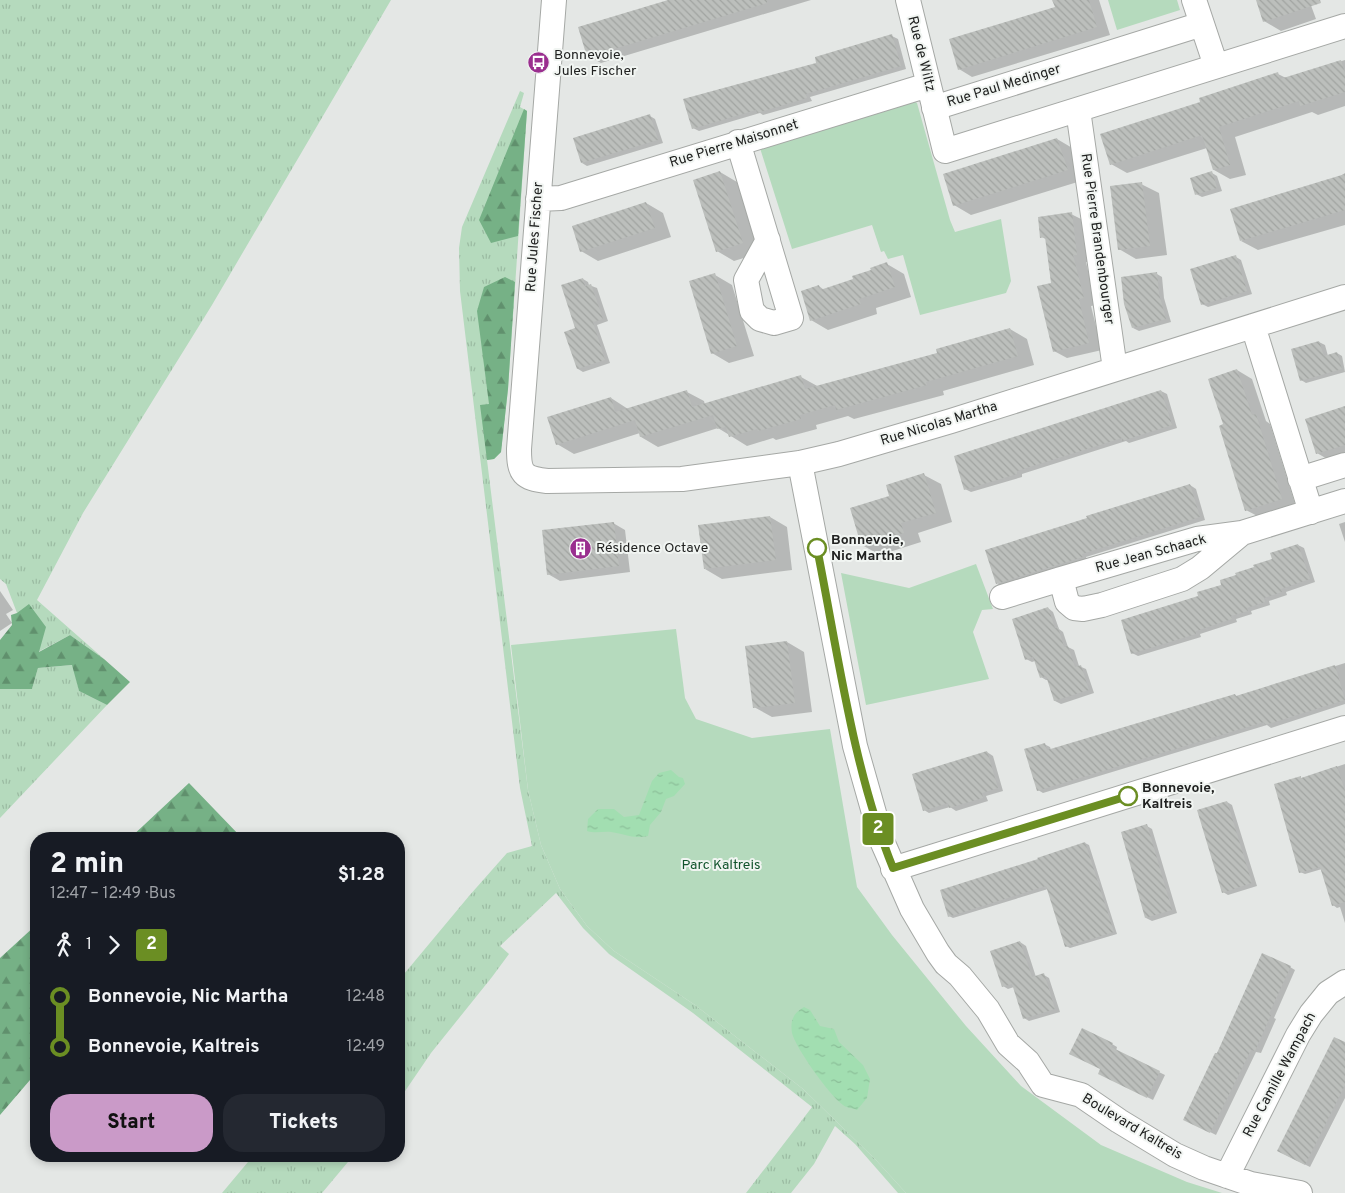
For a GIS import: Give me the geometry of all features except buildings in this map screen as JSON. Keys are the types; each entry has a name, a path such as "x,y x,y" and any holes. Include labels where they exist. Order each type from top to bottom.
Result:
{"street":[{"name":"Rue de Wiltz","path":"908,0 934,108"},
{"path":"1194,0 1216,66"},
{"name":"Rue Jules Fischer","path":"522,473 519,462 519,450 538,199 556,1"},
{"name":"Rue Paul Medinger","path":"1202,24 934,108 945,151 1345,26"},
{"name":"Rue Pierre Maisonnet","path":"538,199 561,198 928,85"},
{"name":"Rue Pierre Brandenbourger","path":"1078,110 1115,369"},
{"path":"738,142 768,240"},
{"name":"Rue Nicolas Martha","path":"522,473 531,479 547,481 682,479 800,463 839,454 951,421 1345,297"},
{"path":"1253,326 1311,512"},
{"name":"Boulevard Kaltreis","path":"800,463 856,746 882,841 912,909 946,964 960,976 988,1010 1008,1044 1028,1062 1043,1085 1081,1095 1175,1156 1251,1184 1300,1193"},
{"path":"1300,479 1345,465"},
{"name":"Rue Jean Schaack","path":"1002,597 1197,539 1242,534 1345,501"},
{"name":"Rue Jean Schaack","path":"1060,579 1067,602 1074,608 1083,609 1102,605 1182,579 1200,568 1242,534"},
{"path":"893,868 1345,728"},
{"name":"Rue Camille Wampach","path":"1227,1176 1298,1035 1311,1014 1328,993 1345,982"}],"green space":[{"path":"0,0 391,0 212,305 83,513 37,600 104,659 70,635 38,652 17,613 6,584 0,579"},
{"path":"1108,0 1177,0 1180,10 1117,30"},
{"path":"520,91 524,93 520,107 527,111 508,389 501,452 494,459 487,460 528,790 541,845 560,889 587,926 614,951 695,1005 803,1089 875,1159 906,1193 898,1193 855,1144 835,1126 814,1164 791,1193 746,1193 812,1107 693,1013 609,954 583,928 556,893 500,946 509,954 431,1053 405,1091 405,973 507,853 532,846 520,788 460,291 459,248 462,227"},
{"path":"910,99 917,103 955,232 1001,219 1011,281 1006,293 920,315 903,255 888,259 884,251 881,252 872,225 792,249 759,145"},
{"path":"524,109 527,111 518,236 491,243 479,220"},
{"path":"505,277 515,282 508,389 501,452 494,459 487,460 480,405 489,404 477,311 484,287"},
{"path":"976,564 993,609 982,610 973,632 989,679 866,705 841,573 909,588"},
{"path":"29,604 46,627 39,652 70,635 104,659 130,682 107,705 79,691 72,665 38,668 32,689 0,689 0,640 12,625 11,615"},
{"name":"Parc Kaltreis","path":"676,629 685,698 696,719 752,738 830,729 857,887 892,935 966,1026 1021,1086 1101,1145 1187,1182 1222,1193 906,1193 875,1159 803,1089 695,1005 614,951 587,926 560,889 541,845 528,790 511,645"},
{"path":"73,665 79,691 107,705 0,818 0,689 32,689 38,668"},
{"path":"189,783 236,832 136,832"},
{"path":"30,930 30,1080 0,1115 0,958"},
{"path":"248,1162 348,1162 322,1193 222,1193"}],"water":[{"path":"671,770 683,778 685,784 674,796 666,799 661,812 650,825 648,836 633,837 611,832 587,831 588,819 598,809 614,809 624,817 639,815 652,781 659,773"},
{"path":"804,1007 810,1010 820,1026 834,1029 839,1042 863,1065 870,1079 867,1098 857,1110 844,1106 837,1100 806,1060 795,1040 792,1033 792,1021 797,1012"}],"bus line":[{"name":"2","path":"817,548 856,746 882,841 893,868 1128,796"}],"place":[{"name":"Bonnevoie, Jules Fischer","path":"538,63"},
{"name":"Résidence Octave","path":"580,548"},
{"name":"Bonnevoie, Nic Martha","path":"817,548"},
{"name":"Bonnevoie, Kaltreis","path":"1128,796"}]}
